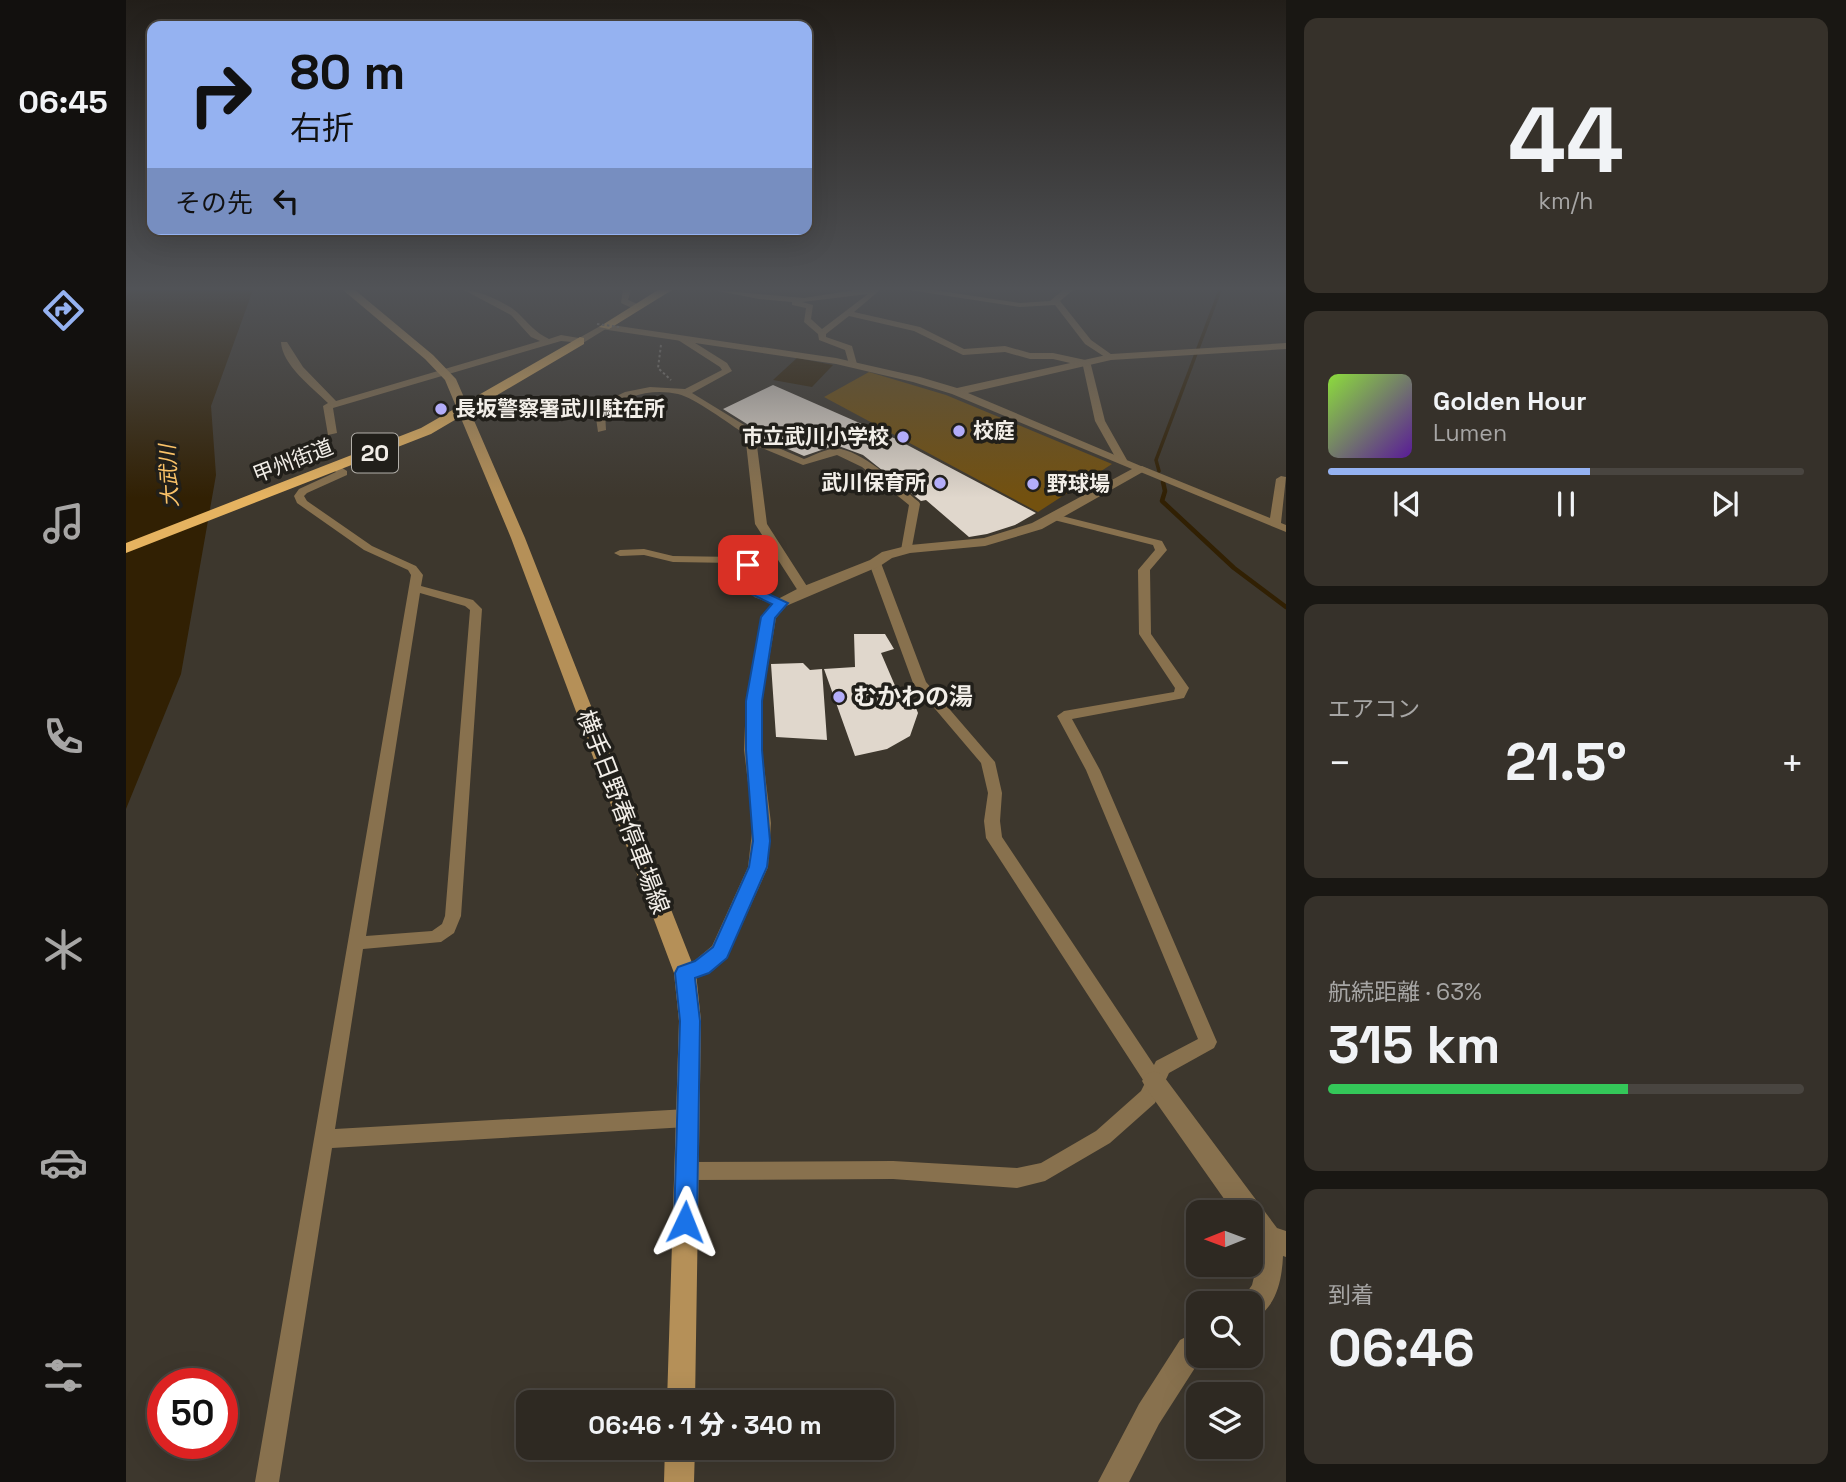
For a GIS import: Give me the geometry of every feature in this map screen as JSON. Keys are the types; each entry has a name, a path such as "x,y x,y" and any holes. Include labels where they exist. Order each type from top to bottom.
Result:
{"highway":[{"name":"甲州街道","path":"126,548 384,449 464,411 550,359"}],"main road":[{"name":"横手日野春停車場線","path":"430,359 445,372 464,411 523,551 685,973 690,1021 681,1390"},
{"path":"679,1482 680,1460"}],"street":[{"path":"293,359 302,374 334,404"},
{"path":"332,433 328,406 489,359"},
{"path":"715,359 724,365 727,371 685,393 750,433 761,524 804,591"},
{"path":"821,359 853,364 956,392 1280,526 1281,479 1286,480"},
{"path":"852,359 853,364"},
{"path":"1067,359 1085,363"},
{"path":"956,392 1102,359"},
{"path":"1085,363 1100,421 1122,460"},
{"path":"601,430 600,411 606,405 650,388 684,392"},
{"path":"751,440 803,461 838,451 866,465 915,504 907,550"},
{"path":"267,1482 417,575 412,568 368,548 302,503 299,496 303,491 343,473 337,467"},
{"path":"685,973 702,967 720,952 758,867 762,823 754,750 754,701 768,617 781,603 804,591 874,563 887,555 907,550 985,542 1037,526 1142,468"},
{"path":"687,1171 893,1170 1017,1178 1045,1172 1103,1136 1148,1097 1162,1067 1208,1042 1093,770 1064,716 1179,695 1182,688 1145,634 1144,570 1161,550 1158,544 1132,535 1054,517"},
{"path":"620,553 644,552 673,559 736,559 748,565 758,594 781,603"},
{"path":"874,563 920,683 988,762 995,793 992,821 994,838 1154,1081 1240,1200"},
{"path":"357,943 435,937 448,928 453,916 477,609 468,603 415,588"},
{"path":"323,1139 687,1118"},
{"path":"1263,1291 1269,1277 1277,1241 1264,1228"},
{"path":"1113,1482 1149,1414 1186,1356"}],"path":[{"path":"658,359 658,368 684,392"}],"shaded area":[{"name":"校庭","path":"869,372 946,395 1112,464 1038,512 824,397"}],"water":[{"name":"大武川","path":"126,359 228,359 211,406 216,475 181,674 126,809"},
{"path":"796,359 833,365 812,387 773,380"}],"building":[{"path":"773,385 896,439 1036,513 1015,525 969,537 926,500 921,501 863,455 836,445 804,456 760,437 755,429 723,409"},
{"name":"むかわの湯","path":"854,634 885,634 894,649 881,653 899,695 912,698 918,713 910,736 887,749 855,756 824,669 855,667"},
{"path":"803,663 810,670 822,669 827,740 776,737 771,664"}],"waterway":[{"path":"1159,471 1156,460 1194,359"},
{"path":"1163,482 1165,491 1162,501 1234,568 1286,607"}],"place":[{"name":"長坂警察署武川駐在所","path":"441,409"},
{"name":"校庭","path":"959,431"},
{"name":"市立武川小学校","path":"903,437"},
{"name":"武川保育所","path":"940,483"},
{"name":"野球場","path":"1033,484"},
{"name":"むかわの湯","path":"839,697"}],"route":[{"path":"685,1222 690,1021 685,973 702,967 720,952 758,867 762,841 754,750 754,701 762,639 768,617 781,603 754,590 748,565"}]}
